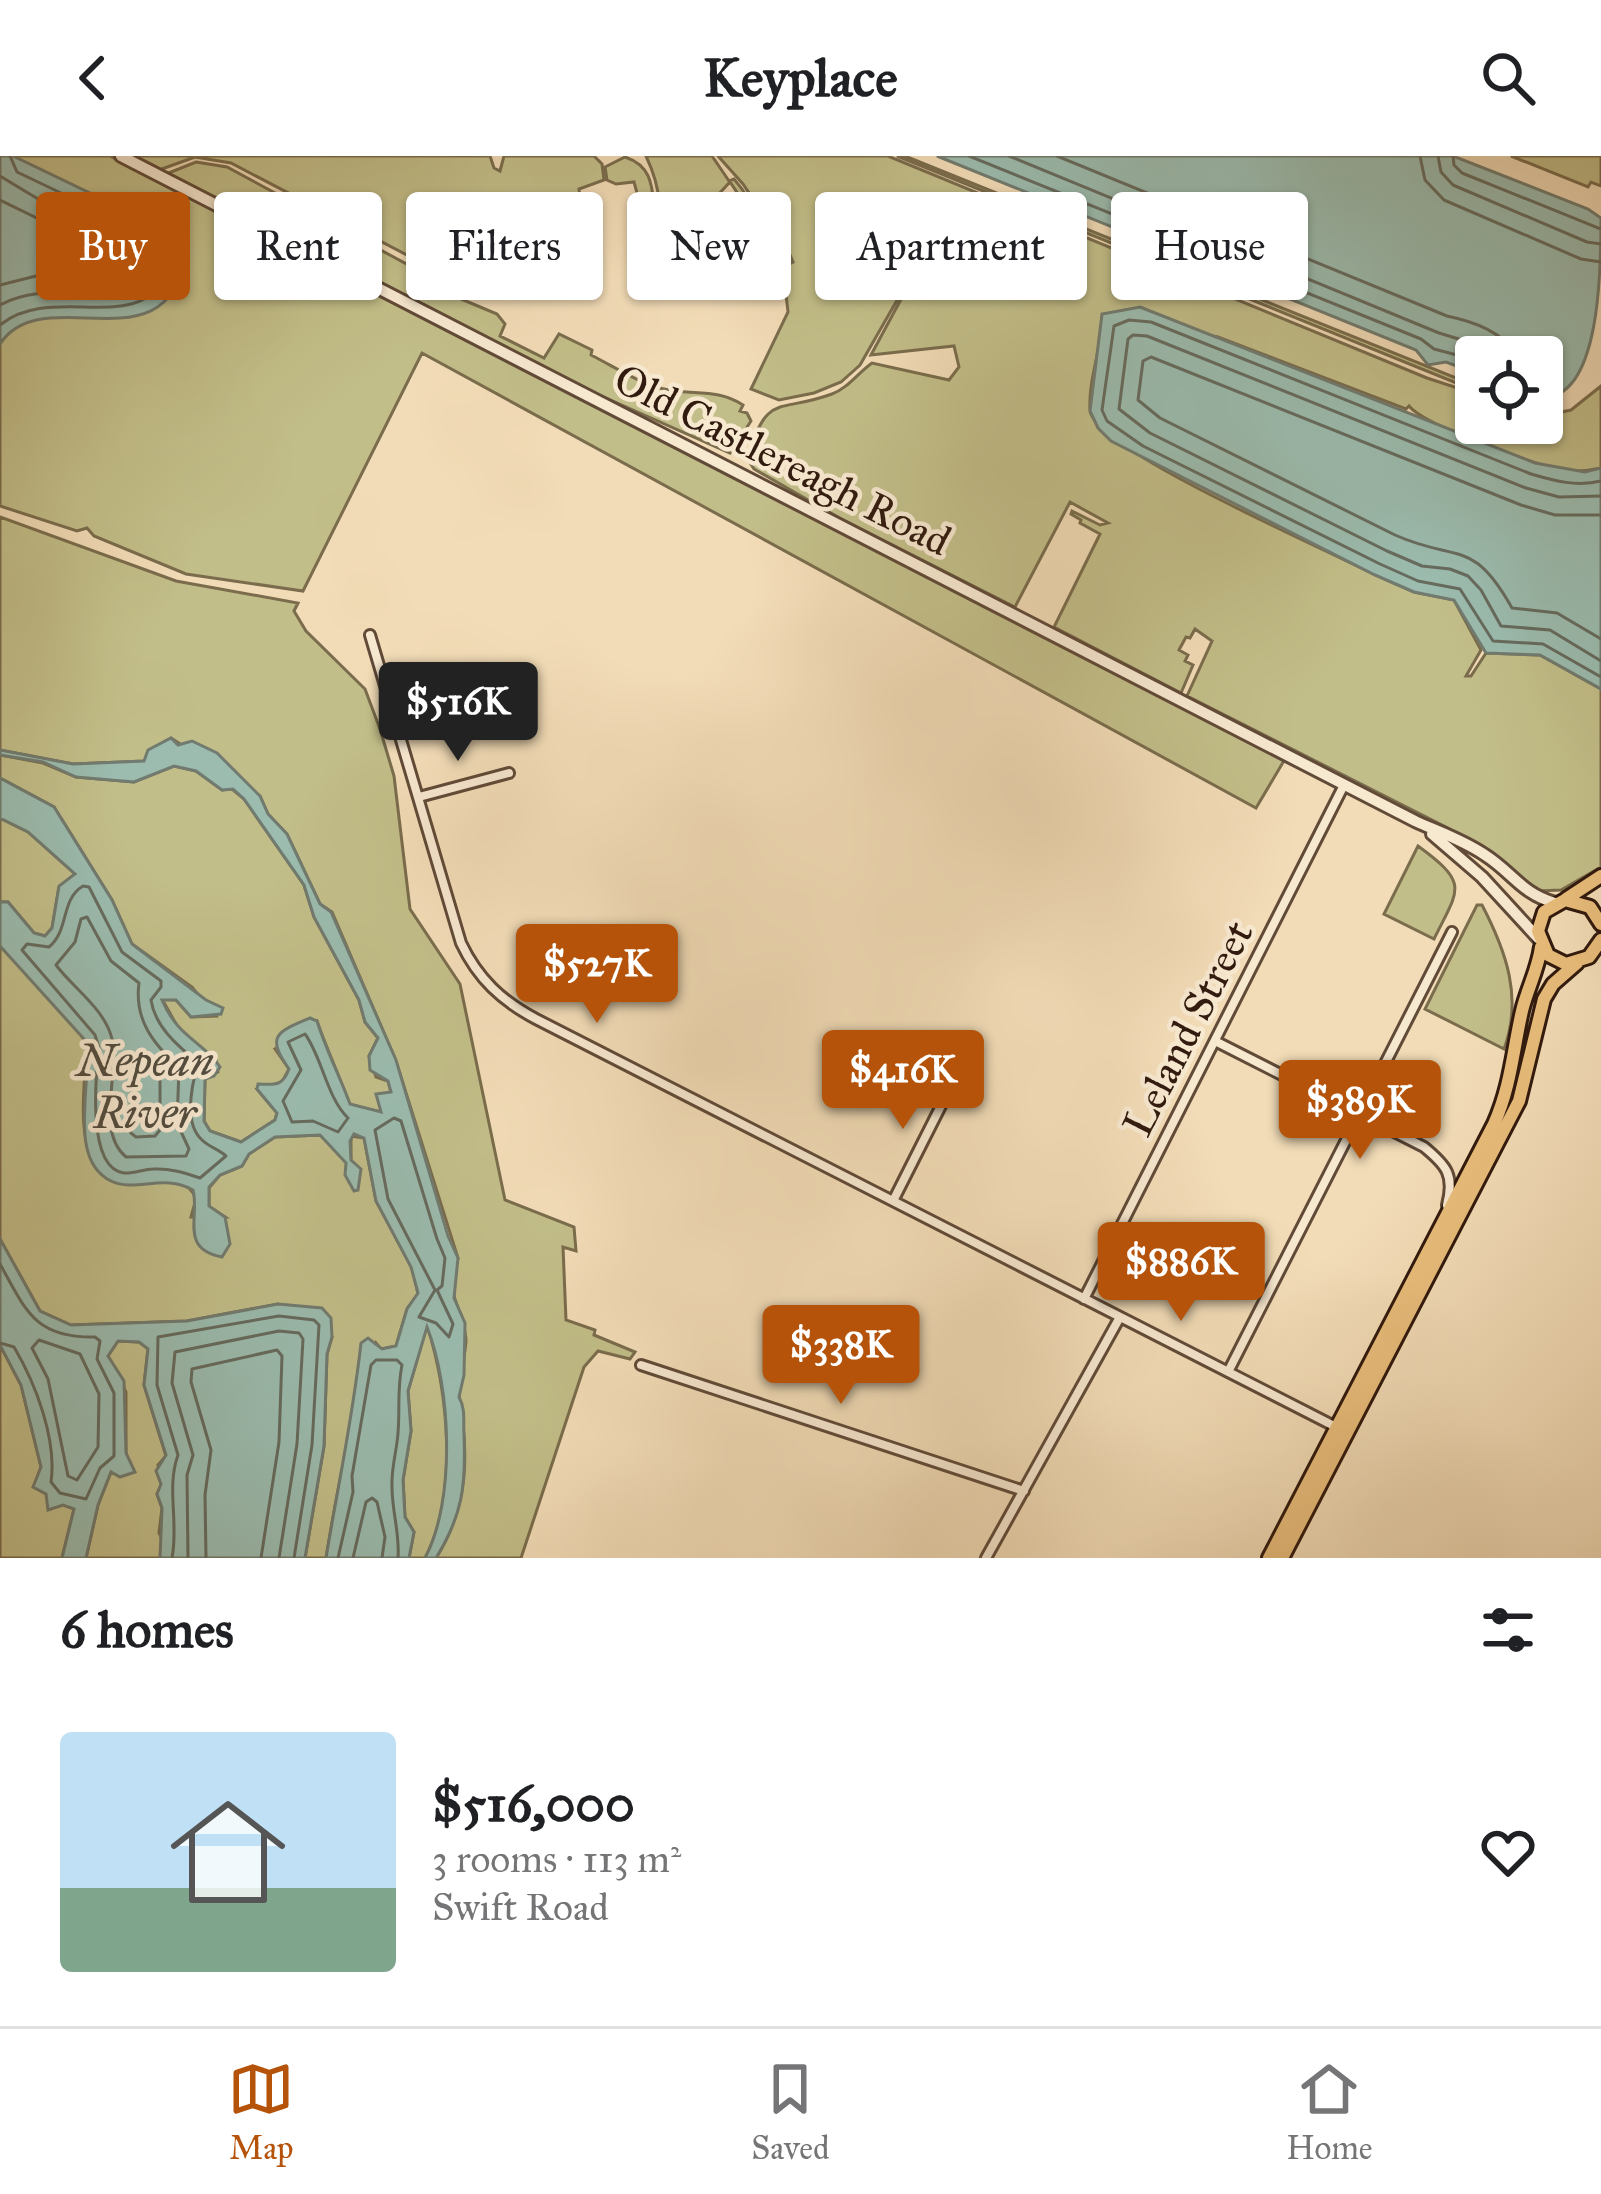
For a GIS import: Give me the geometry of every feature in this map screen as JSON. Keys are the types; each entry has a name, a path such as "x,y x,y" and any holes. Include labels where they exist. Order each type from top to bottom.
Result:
{"main road":[{"path":"1282,1558 1507,1092 1522,1012 1538,968 1541,918 1601,876"},
{"path":"1560,902 1582,902 1601,922"},
{"path":"1269,1558 1519,1101 1544,999 1553,983 1594,952 1601,940"},
{"path":"1540,943 1556,961 1577,963"}],"street":[{"name":"Old Castlereagh Road","path":"121,156 1480,852 1527,892 1560,902"},
{"path":"370,635 460,943 497,994 536,1019 1342,1430"},
{"path":"418,797 509,773"},
{"name":"Leland Street","path":"1084,1299 1344,785"},
{"name":"Old Castlereagh Road","path":"1415,821 1482,877 1540,943"},
{"path":"1228,1372 1452,932"},
{"path":"1215,1041 1424,1147 1447,1166 1451,1178 1441,1229"},
{"path":"893,1201 952,1082"},
{"path":"986,1558 1120,1317"},
{"path":"641,1365 1024,1491"}],"shaded area":[{"path":"0,156 110,156 180,192 55,192 60,181"},
{"path":"132,156 490,156 500,171 504,156 594,156 602,164 604,180 579,192 406,192 406,255 382,242 382,192 286,192 231,163 195,157 159,170"},
{"path":"646,156 712,156 729,181 734,179 744,192 737,192 730,182 721,192 657,192"},
{"path":"718,156 888,156 975,192 815,192 815,300 897,300 860,365 841,382 779,400 751,389 788,312 793,262 791,192 748,192"},
{"path":"897,156 994,192 986,192"},
{"path":"1511,156 1601,156 1601,186 1591,182 1588,187"},
{"path":"625,157 634,161 646,172 653,192 637,192 634,182 607,180 605,167"},
{"path":"196,162 227,167 273,192 214,192 214,199 166,174"},
{"path":"190,197 214,209 214,300 382,300 382,296 1285,759 1256,808 422,353 303,591 186,574 94,536 87,528 77,531 0,506 0,314 36,234 36,300 190,300"},
{"path":"1087,229 1111,239 1111,243 1087,233"},
{"path":"1087,238 1111,248 1111,300 1238,300 1455,387 1455,433 1409,406 1406,409 1218,337 1102,318 1090,410 1101,427 1169,473 1375,575 1414,592 1454,600 1481,650 1466,676 1471,676 1486,653 1540,655 1601,689 1601,867 1561,890 1537,891 1489,852 1446,827 1187,696 1212,641 1195,629 1179,650 1193,665 1181,693 1054,627 1100,534 1080,523 1072,511 1100,525 1108,523 1070,502 1015,607 754,469 747,458 754,437 777,408 838,391 872,363 949,380 959,367 954,346 871,355 901,300 1087,300"},
{"path":"382,251 406,264 406,297 382,284"},
{"path":"413,300 464,300 497,314 505,324 500,336 544,358 559,334 648,384 734,400 743,405 740,411 751,421 730,453 597,394"},
{"path":"1252,300 1262,300 1455,378 1455,382"},
{"path":"1601,386 1601,468 1564,470 1483,444 1563,444 1563,412"},
{"path":"0,517 176,581 298,603 294,611 306,631 365,689 394,776 410,909 460,984 505,1200 574,1227 576,1251 563,1247 566,1320 635,1352 630,1359 598,1351 584,1367 521,1558 436,1558 455,1519 464,1479 459,1391 466,1340 453,1292 458,1258 396,1061 332,912 320,904 287,834 268,814 260,796 171,738 149,750 145,761 73,764 0,750"},
{"path":"0,755 43,763 76,777 134,782 174,766 196,771 244,799 304,885 314,917 359,1000 365,1022 378,1038 369,1056 376,1077 388,1081 391,1092 381,1112 350,1105 317,1021 275,1049 289,1069 282,1082 257,1089 277,1113 275,1120 241,1142 210,1131 204,1121 205,1079 218,1072 216,1060 180,1031 162,999 176,1000 191,1017 216,1016 192,987 132,944 112,900 54,807 0,778"},
{"path":"0,818 28,832 75,874 59,887 52,928 45,936 34,933 8,902 0,902"},
{"path":"1418,846 1446,869 1455,888 1434,939 1384,914"},
{"path":"1477,905 1482,905 1491,922 1509,975 1512,1011 1504,1049 1425,1009"},
{"path":"0,946 60,1007 85,1043 85,1135 92,1159 109,1178 178,1182 196,1199 191,1217 225,1217 209,1207 209,1188 275,1137 320,1135 351,1160 351,1136 364,1138 376,1201 412,1267 418,1294 407,1309 396,1346 381,1349 376,1343 346,1449 326,1558 305,1558 324,1446 327,1354 332,1337 278,1304 187,1321 71,1325 40,1311 0,1239"},
{"path":"427,1325 445,1411 446,1474 436,1532 425,1558 409,1558 414,1532 405,1517 403,1480 411,1431 408,1391"},
{"path":"118,1341 139,1342 148,1348 144,1385 166,1456 158,1465 160,1558 86,1558 98,1505 111,1472 126,1453 126,1392 108,1356"},
{"path":"0,1345 21,1385 41,1467 34,1487 74,1509 62,1558 0,1558"}],"water":[{"path":"0,156 13,156 88,192 36,192 36,300 164,300 133,316 46,318 20,326 0,344"},
{"path":"937,156 1453,156 1601,218 1598,297 1587,354 1576,377 1563,390 1563,336 1455,336 1455,365 1428,365 1416,350 1293,300 1308,300 1308,192 1111,192 1111,226 1087,217 1087,192 1026,192"},
{"path":"1140,307 1455,431 1455,444 1487,444 1535,463 1585,472 1601,468 1601,689 1540,655 1486,653 1454,600 1414,592 1375,575 1111,441 1090,411 1102,314"},
{"name":"Nepean River","path":"171,738 178,745 192,741 217,753 260,796 268,814 287,834 320,904 331,912 396,1060 458,1258 454,1298 465,1323 459,1397 464,1416 463,1484 452,1527 436,1558 425,1558 442,1506 447,1443 441,1380 427,1327 408,1391 411,1431 403,1480 405,1517 414,1532 409,1558 326,1558 361,1343 368,1338 382,1349 396,1346 407,1309 418,1293 411,1267 376,1201 364,1138 354,1134 350,1141 351,1160 361,1169 358,1190 354,1191 345,1175 346,1163 320,1135 275,1137 249,1154 242,1166 220,1175 209,1187 209,1206 225,1217 230,1244 222,1257 209,1253 196,1239 193,1190 171,1183 120,1184 97,1170 85,1136 84,1039 0,946 0,902 8,902 34,933 45,936 52,928 59,886 75,874 28,832 0,818 0,778 54,807 112,900 132,944 223,1008 221,1014 191,1017 176,1000 162,1000 176,1023 220,1067 205,1079 204,1121 210,1131 241,1142 275,1120 277,1113 258,1084 283,1079 289,1069 278,1049 278,1036 310,1018 317,1021 350,1104 381,1112 376,1094 391,1092 388,1081 370,1070 369,1056 378,1038 365,1022 359,1000 314,917 304,885 244,799 196,771 174,766 134,782 76,777 43,762 0,755 0,750 73,764 144,761 148,750"},
{"path":"0,1239 40,1311 71,1325 187,1321 278,1304 322,1308 331,1318 332,1337 327,1354 324,1446 305,1558 160,1558 162,1508 157,1494 161,1484 156,1471 166,1455 144,1385 148,1349 139,1342 118,1341 108,1356 124,1381 126,1453 135,1472 120,1477 111,1472 86,1558 62,1558 74,1509 63,1505 48,1510 46,1494 33,1487 41,1467 21,1385 0,1345"}]}
